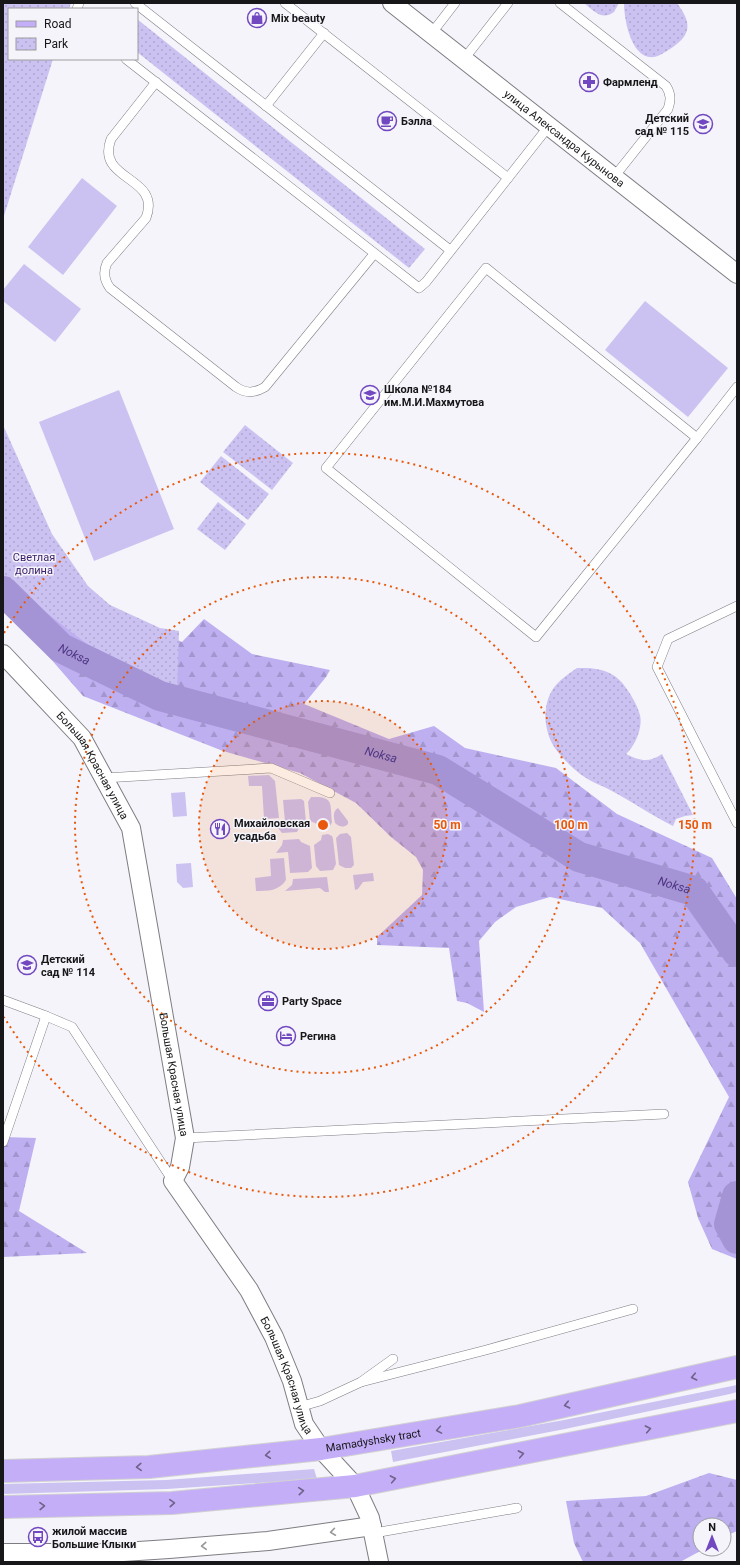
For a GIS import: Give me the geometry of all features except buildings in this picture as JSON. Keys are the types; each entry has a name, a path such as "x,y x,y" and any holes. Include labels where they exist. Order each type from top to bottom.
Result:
{"main road":[{"name":"Mamadyshsky tract","path":"3,1471 149,1467 321,1449 520,1416 734,1368"},
{"path":"3,1507 172,1503 355,1486 737,1411"}],"street":[{"name":"улица Александра Курынова","path":"392,3 737,274"},
{"name":"Большая Красная улица","path":"3,654 82,738 131,828 185,1138 180,1167 173,1180 249,1290 274,1337 292,1382 304,1424 321,1449 355,1486 370,1518 379,1562"},
{"path":"12,1556 108,1553 207,1546 268,1541 373,1529"}],"lane":[{"path":"135,3 450,250"},
{"path":"285,3 508,178"},
{"path":"431,34 455,3"},
{"path":"464,59 508,3"},
{"path":"560,3 666,86 669,92 670,103 668,109 614,177"},
{"path":"266,106 324,33"},
{"path":"127,60 419,288 549,126"},
{"path":"156,82 111,140 107,149 110,161 115,168 144,190 149,203 149,211 146,218 107,263 105,268 105,278 110,288 236,387 246,392 252,392 258,391 265,387 374,254"},
{"path":"697,438 486,268 326,468 536,637 697,438 737,387"},
{"path":"737,606 668,639 657,667 737,823"},
{"path":"104,778 271,768 330,793"},
{"path":"3,1000 72,1027 173,1180"},
{"path":"3,1142 46,1016"},
{"path":"185,1138 664,1114"},
{"path":"299,1407 320,1401 361,1382 486,1350 633,1309"},
{"path":"361,1382 393,1359"},
{"path":"373,1529 517,1508"}],"green space":[{"path":"3,3 71,3 69,8 8,8 8,60 53,60 3,219"},
{"path":"584,3 619,3 614,12 606,16 598,14"},
{"path":"624,3 677,3 682,10 687,23 686,34 677,44 662,54 654,57 646,56 634,45 630,37 625,19"},
{"path":"138,20 425,249 409,268 138,53"},
{"path":"82,178 117,206 63,275 28,247"},
{"path":"24,264 81,309 55,342 3,301 3,290"},
{"path":"645,301 728,368 688,417 605,350"},
{"path":"119,390 174,529 94,561 39,422"},
{"name":"Светлая долина","path":"3,425 52,534 88,586 110,605 160,628 179,631 177,696 131,678 3,579"},
{"path":"245,425 293,463 272,490 223,452"},
{"path":"221,456 269,494 248,520 200,482"},
{"path":"3,494 82,597 182,642 204,619 252,654 330,670 304,704 389,739 434,726 465,748 556,768 617,814 712,858 737,899 737,1259 712,1249 698,1218 688,1182 729,1097 640,943 602,908 550,897 516,907 495,922 479,941 484,1012 467,1003 457,1001 449,948 377,945 377,937 422,895 423,870 416,857 391,837 356,803 300,773 223,751 83,696 3,604"},
{"path":"218,502 246,524 225,550 197,529"},
{"path":"577,668 591,668 605,671 617,678 626,687 636,705 641,720 638,736 626,754 636,758 649,760 662,754 693,815 676,819 673,826 618,794 586,778 571,766 559,753 553,745 547,731 546,707 551,691 563,678"},
{"path":"269,775 275,781 279,818 264,819 262,786 249,786 248,776"},
{"path":"185,792 187,816 173,817 171,793"},
{"path":"311,797 327,799 331,805 332,822 329,827 321,828 310,821 308,802"},
{"path":"301,799 304,801 306,822 300,826 297,832 282,833 274,823 285,822 283,800"},
{"path":"338,808 348,821 348,824 345,826 340,826 335,823 334,813"},
{"path":"347,833 351,837 354,865 351,868 345,868 339,865 336,838 340,834"},
{"path":"328,834 332,836 333,839 336,864 333,870 320,871 316,866 314,845 321,840 322,835"},
{"path":"299,839 301,842 310,846 312,868 308,872 290,873 288,852 276,853 282,845 283,840"},
{"path":"284,858 286,880 283,884 273,890 256,891 255,878 271,876 270,859"},
{"path":"191,863 193,887 183,888 177,882 176,864"},
{"path":"373,873 374,881 363,882 358,889 355,890 353,875"},
{"path":"327,877 329,892 325,892 320,888 285,891 292,885 293,879"},
{"path":"3,1137 36,1138 19,1211 87,1253 3,1257"},
{"path":"737,1385 737,1392 730,1394 565,1429 393,1462 391,1451 564,1420"},
{"path":"314,1469 317,1479 167,1489 3,1494 3,1484 166,1480"},
{"path":"709,1473 737,1480 737,1531 732,1533 732,1517 692,1517 692,1556 680,1562 583,1562 574,1543 566,1501 646,1496"}],"waterway":[{"name":"Noksa","path":"3,591 61,648 160,696 438,770 579,857 694,891 737,952"},
{"name":"Noksa","path":"737,1196 729,1224 737,1239"}],"place":[{"name":"Mix beauty","path":"257,18"},
{"name":"Фармленд","path":"589,82"},
{"name":"Бэлла","path":"387,121"},
{"name":"Детский сад № 115","path":"703,124"},
{"name":"Школа №184 им.М.И.Махмутова","path":"370,395"},
{"name":"Михайловская усадьба","path":"220,829"},
{"name":"Детский сад № 114","path":"27,965"},
{"name":"Party Space","path":"268,1001"},
{"name":"Регина","path":"286,1036"},
{"name":"жилой массив Большие Клыки","path":"38,1537"}]}
